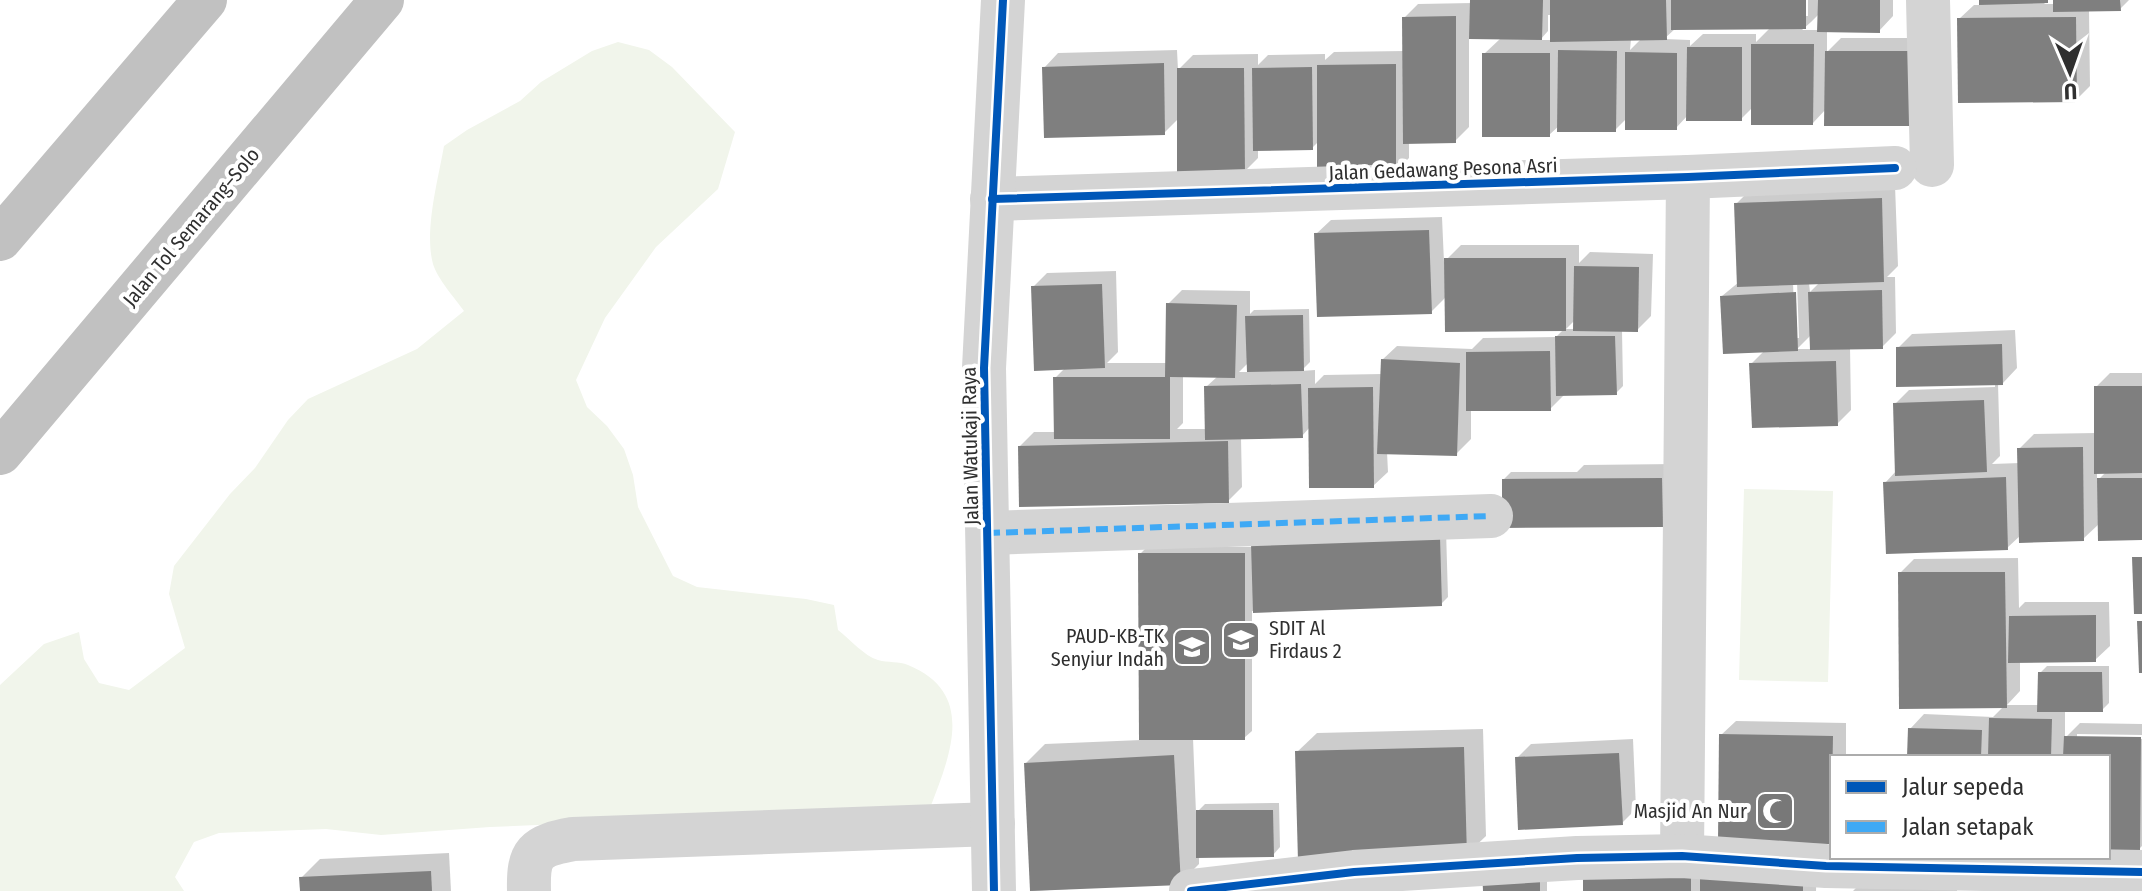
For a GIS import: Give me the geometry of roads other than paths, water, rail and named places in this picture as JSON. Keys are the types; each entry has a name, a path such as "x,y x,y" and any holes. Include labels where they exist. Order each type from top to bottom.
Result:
{"highway":[{"path":"0,239 205,0"},
{"name":"Jalan Tol Semarang–Solo","path":"0,453 382,0"}],"street":[{"name":"Jalan Watukaji Raya","path":"994,891 984,368 1003,0"},
{"name":"Jalan Gedawang Pesona Asri","path":"992,199 1914,167 1928,0"},
{"path":"1682,856 1688,177"},
{"path":"988,533 1491,516"},
{"path":"529,891 531,858 538,849 573,839 993,824"},
{"path":"1191,891 1575,874 1682,856 1826,878 2119,878"}],"place":[{"name":"SDIT Al Firdaus 2","path":"1241,640"},
{"name":"PAUD-KB-TK Senyiur Indah","path":"1192,647"},
{"name":"Masjid An Nur","path":"1775,811"}]}
